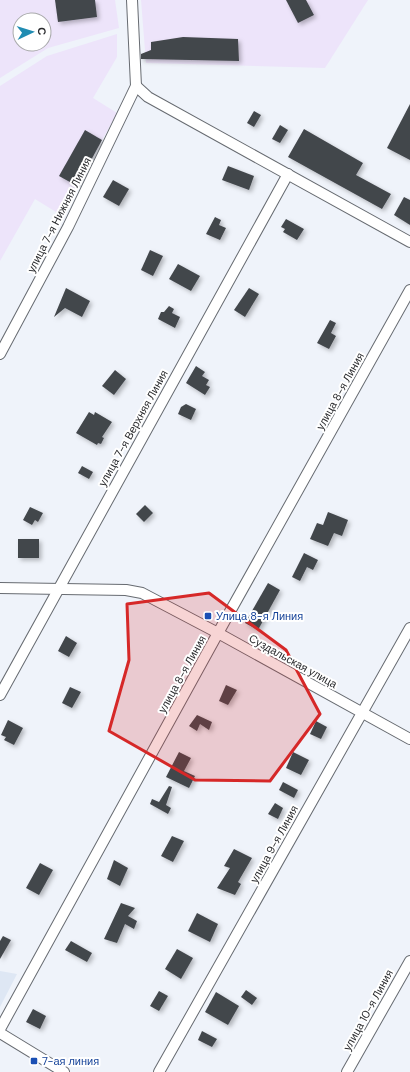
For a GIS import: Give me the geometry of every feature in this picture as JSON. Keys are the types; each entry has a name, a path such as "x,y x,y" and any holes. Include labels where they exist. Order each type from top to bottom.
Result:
{"street":[{"path":"132,0 136,86 148,97 410,242"},
{"name":"улица 7-я Нижняя Линия","path":"0,354 68,227 136,86"},
{"name":"улица 7-я Верхняя Линия","path":"0,695 288,174"},
{"name":"улица 8-я Линия","path":"0,1028 3,1017 410,290"},
{"name":"Суздальская улица","path":"0,588 126,590 142,593 218,633 410,739"},
{"name":"улица 9-я Линия","path":"159,1072 410,628"},
{"name":"улица 10-я Линия","path":"347,1072 410,960"},
{"path":"0,1033 64,1072"}],"highlighted area":[{"path":"209,593 286,650 320,714 270,781 195,780 109,731 129,660 127,604"}],"shaded area":[{"path":"0,0 115,0 119,28 52,47 52,12 12,12 12,52 42,52 0,78"},
{"path":"141,0 368,0 325,68 146,63"},
{"path":"117,34 117,57 93,98 117,113 61,215 35,199 0,261 0,86 47,56"},
{"path":"0,971 17,974 0,1007"}],"building":[{"path":"55,0 95,0 97,17 58,22"},
{"path":"286,0 306,0 314,15 298,23"},
{"path":"183,37 238,39 239,61 141,59 141,54 151,50 151,42"},
{"path":"410,104 410,160 387,148"},
{"path":"254,111 261,115 254,127 247,123"},
{"path":"280,125 288,130 280,143 272,139"},
{"path":"304,129 363,163 356,175 391,194 382,209 288,157"},
{"path":"85,130 102,140 77,186 59,176"},
{"path":"228,166 254,176 249,190 222,180"},
{"path":"113,180 129,189 119,206 103,197"},
{"path":"404,197 410,200 410,225 394,215"},
{"path":"215,217 221,220 219,225 226,228 220,240 206,234"},
{"path":"286,219 304,229 297,240 283,232 285,229 281,227"},
{"path":"150,250 163,256 153,276 141,270"},
{"path":"178,264 200,276 191,291 169,279"},
{"path":"66,288 90,301 82,317 65,308 54,317"},
{"path":"249,288 259,294 245,317 234,310"},
{"path":"169,306 174,309 172,313 180,317 175,328 158,319 161,312 164,312"},
{"path":"330,320 336,323 331,333 336,336 329,349 317,343"},
{"path":"196,366 205,372 202,376 209,380 206,385 210,387 205,395 186,383"},
{"path":"115,370 126,379 114,395 102,386"},
{"path":"186,404 196,409 191,420 178,414 181,407"},
{"path":"89,412 94,415 95,412 112,422 102,437 104,438 101,444 98,443 97,445 76,433"},
{"path":"82,466 93,472 89,479 78,473"},
{"path":"145,505 153,513 144,522 136,514"},
{"path":"30,507 43,513 38,522 35,520 32,525 23,520"},
{"path":"328,512 348,520 342,536 334,533 328,546 310,539 317,523 323,525"},
{"path":"18,539 39,539 39,558 18,558"},
{"path":"304,553 318,560 313,570 307,567 300,581 292,577"},
{"path":"268,583 280,590 258,630 245,623"},
{"path":"66,636 77,643 69,657 58,651"},
{"path":"226,685 237,690 228,705 219,701"},
{"path":"70,687 81,692 72,708 62,703"},
{"path":"197,715 212,722 209,730 200,724 197,731 189,726"},
{"path":"8,720 23,728 14,745 4,740 6,737 1,735"},
{"path":"316,721 327,727 321,739 310,734"},
{"path":"179,752 191,758 184,771 195,776 189,788 166,777"},
{"path":"293,752 309,760 301,775 286,768"},
{"path":"283,782 298,790 294,798 279,790"},
{"path":"169,786 172,787 166,805 171,808 168,814 150,804 152,799 159,802"},
{"path":"275,803 283,808 278,819 268,814"},
{"path":"172,836 184,841 173,862 161,856"},
{"path":"234,849 252,858 238,882 241,884 235,895 217,888 230,868 224,866"},
{"path":"114,860 128,868 120,886 107,879"},
{"path":"40,863 53,870 39,895 26,888"},
{"path":"121,903 135,908 128,916 137,921 134,929 125,924 117,943 104,939"},
{"path":"197,913 218,924 210,942 188,931"},
{"path":"3,936 11,940 0,959 0,941"},
{"path":"71,941 92,953 87,962 65,950"},
{"path":"177,949 193,958 181,979 165,969"},
{"path":"246,990 257,998 252,1005 241,997"},
{"path":"159,991 168,996 159,1011 150,1006"},
{"path":"216,992 239,1006 228,1025 205,1012"},
{"path":"33,1009 46,1016 40,1029 26,1022"},
{"path":"202,1031 217,1039 212,1047 198,1040"}],"place":[{"name":"Улица 8-я Линия","path":"208,616"},
{"name":"7-ая линия","path":"34,1061"}]}
